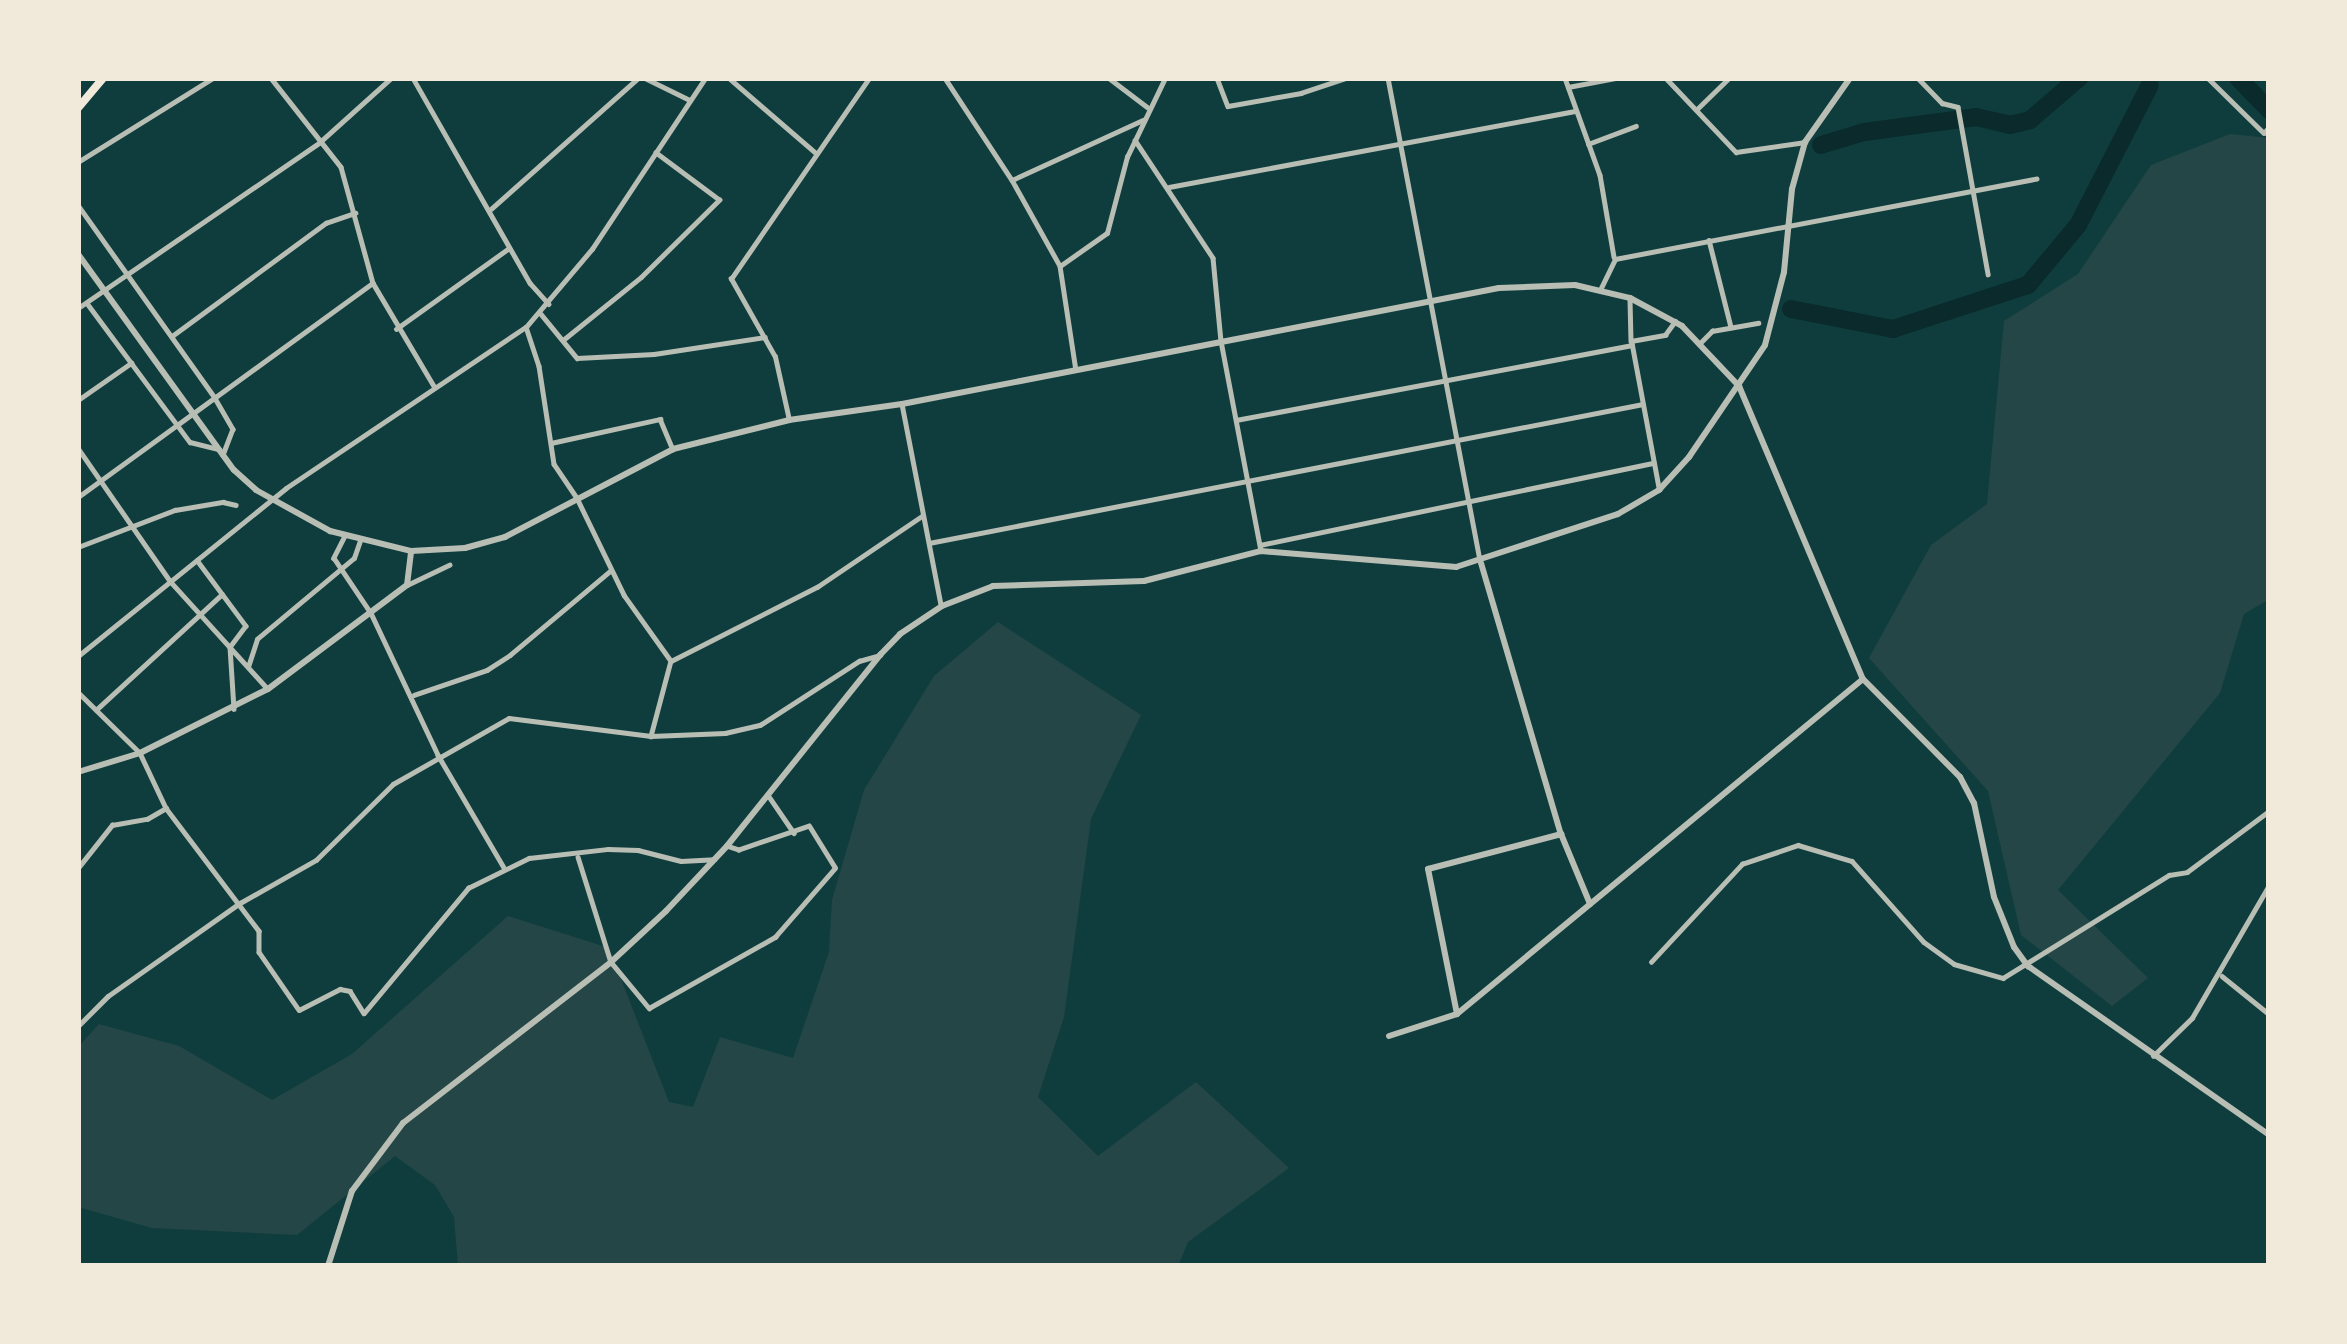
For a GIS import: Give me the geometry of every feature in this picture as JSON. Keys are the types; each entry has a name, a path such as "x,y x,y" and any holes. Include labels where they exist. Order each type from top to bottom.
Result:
{"main road":[{"path":"78,108 103,78"}],"street":[{"path":"78,162 213,78"},
{"path":"271,78 341,167 373,283 396,329 434,386"},
{"path":"78,308 320,142 391,78"},
{"path":"413,78 510,248 549,304"},
{"path":"491,209 641,78 690,100"},
{"path":"78,656 270,502 526,327 549,304 705,78"},
{"path":"729,78 816,153"},
{"path":"789,421 765,338 731,279 869,78"},
{"path":"945,78 1012,180 1060,266 1076,370"},
{"path":"1109,78 1149,108"},
{"path":"1060,266 1107,233 1135,140 1165,78"},
{"path":"1216,78 1228,106 1301,93 1346,78"},
{"path":"1388,78 1481,563 1561,834 1590,904"},
{"path":"1565,78 1600,176 1615,260 1600,289"},
{"path":"1568,87 1616,78"},
{"path":"1666,78 1736,152 1805,142"},
{"path":"1696,110 1729,78"},
{"path":"1261,548 1432,568 1481,563 1618,514 1659,490 1739,386 1775,315 1805,142 1850,78"},
{"path":"1918,78 1942,103 1958,107 1988,274"},
{"path":"2208,78 2266,130"},
{"path":"1168,187 1576,111"},
{"path":"1012,180 1144,119"},
{"path":"1588,143 1636,126"},
{"path":"1135,140 1213,258 1221,341 1261,548"},
{"path":"563,340 641,277 719,200 656,153"},
{"path":"1615,260 2036,179"},
{"path":"78,205 215,398 232,429 221,452"},
{"path":"172,336 326,223 356,213"},
{"path":"1709,240 1731,327"},
{"path":"396,329 510,248"},
{"path":"78,254 221,452 270,502 345,536 411,551 488,543 674,449 789,421 902,404 1538,284 1600,289 1630,298 1675,321 1701,342 1739,386 1863,679 1960,776 1984,836 2003,926 2028,966 2269,1135"},
{"path":"78,496 373,283"},
{"path":"1630,298 1626,314 1659,490"},
{"path":"86,302 177,426 199,448 221,452"},
{"path":"540,314 577,358 653,354 765,338"},
{"path":"1236,420 1632,343 1665,335 1675,321"},
{"path":"1701,342 1712,331 1758,323"},
{"path":"526,327 539,366 554,464 577,498 610,571 671,662"},
{"path":"78,400 131,363"},
{"path":"902,404 942,606"},
{"path":"929,543 1643,404"},
{"path":"550,444 660,419 674,449"},
{"path":"78,448 170,580 268,689"},
{"path":"328,1266 352,1191 403,1123 611,962 727,846 880,655 900,634 942,606 993,586 1144,581 1261,548 1654,463"},
{"path":"78,547 200,505 236,505"},
{"path":"651,736 671,662 818,587 922,516"},
{"path":"345,536 334,558 371,613 438,755 506,869"},
{"path":"248,668 257,640 354,558 360,541"},
{"path":"407,585 411,551"},
{"path":"197,560 246,626 230,647 234,709"},
{"path":"78,772 140,753 234,709 407,585 449,565"},
{"path":"412,696 487,670 610,571"},
{"path":"96,710 222,593"},
{"path":"78,1026 108,996 240,903 316,860 392,784 508,718 651,736 697,736 760,725 859,661 880,655"},
{"path":"1389,1036 1457,1014 1863,679"},
{"path":"78,692 140,753 166,808 259,931 259,952 299,1010 340,989 350,991 364,1013 468,888 529,858 578,857 608,849 638,850 681,861 714,859"},
{"path":"768,795 794,833"},
{"path":"78,868 112,825 147,819 166,808"},
{"path":"1651,962 1742,863 1798,845 1852,861 1924,942 1954,964 2003,978 2169,875 2187,872 2269,811"},
{"path":"578,857 611,962 650,1008 776,937 835,868 809,826 739,850 727,846"},
{"path":"1457,1014 1428,869 1561,834"},
{"path":"2153,1056 2192,1018 2269,885"},
{"path":"2219,975 2269,1014"}],"shaded area":[{"path":"2230,134 2269,138 2269,599 2244,614 2220,693 2058,890 2148,978 2112,1006 2021,935 1988,791 1869,658 1931,545 1987,504 2004,321 2078,274 2151,165"},
{"path":"998,622 1141,715 1091,819 1064,1017 1038,1097 1098,1156 1196,1082 1289,1168 1188,1242 1178,1266 458,1266 454,1217 435,1185 395,1156 297,1235 152,1228 78,1207 78,1047 99,1024 179,1046 272,1100 352,1054 508,916 609,948 669,1102 693,1107 720,1037 793,1058 829,952 832,900 864,790 934,676"}],"waterway":[{"path":"1821,145 1864,132 1976,117 2010,125 2030,120 2079,78"},
{"path":"2238,78 2269,110"},
{"path":"1791,309 1893,329 2028,285 2078,225 2150,85"}]}
